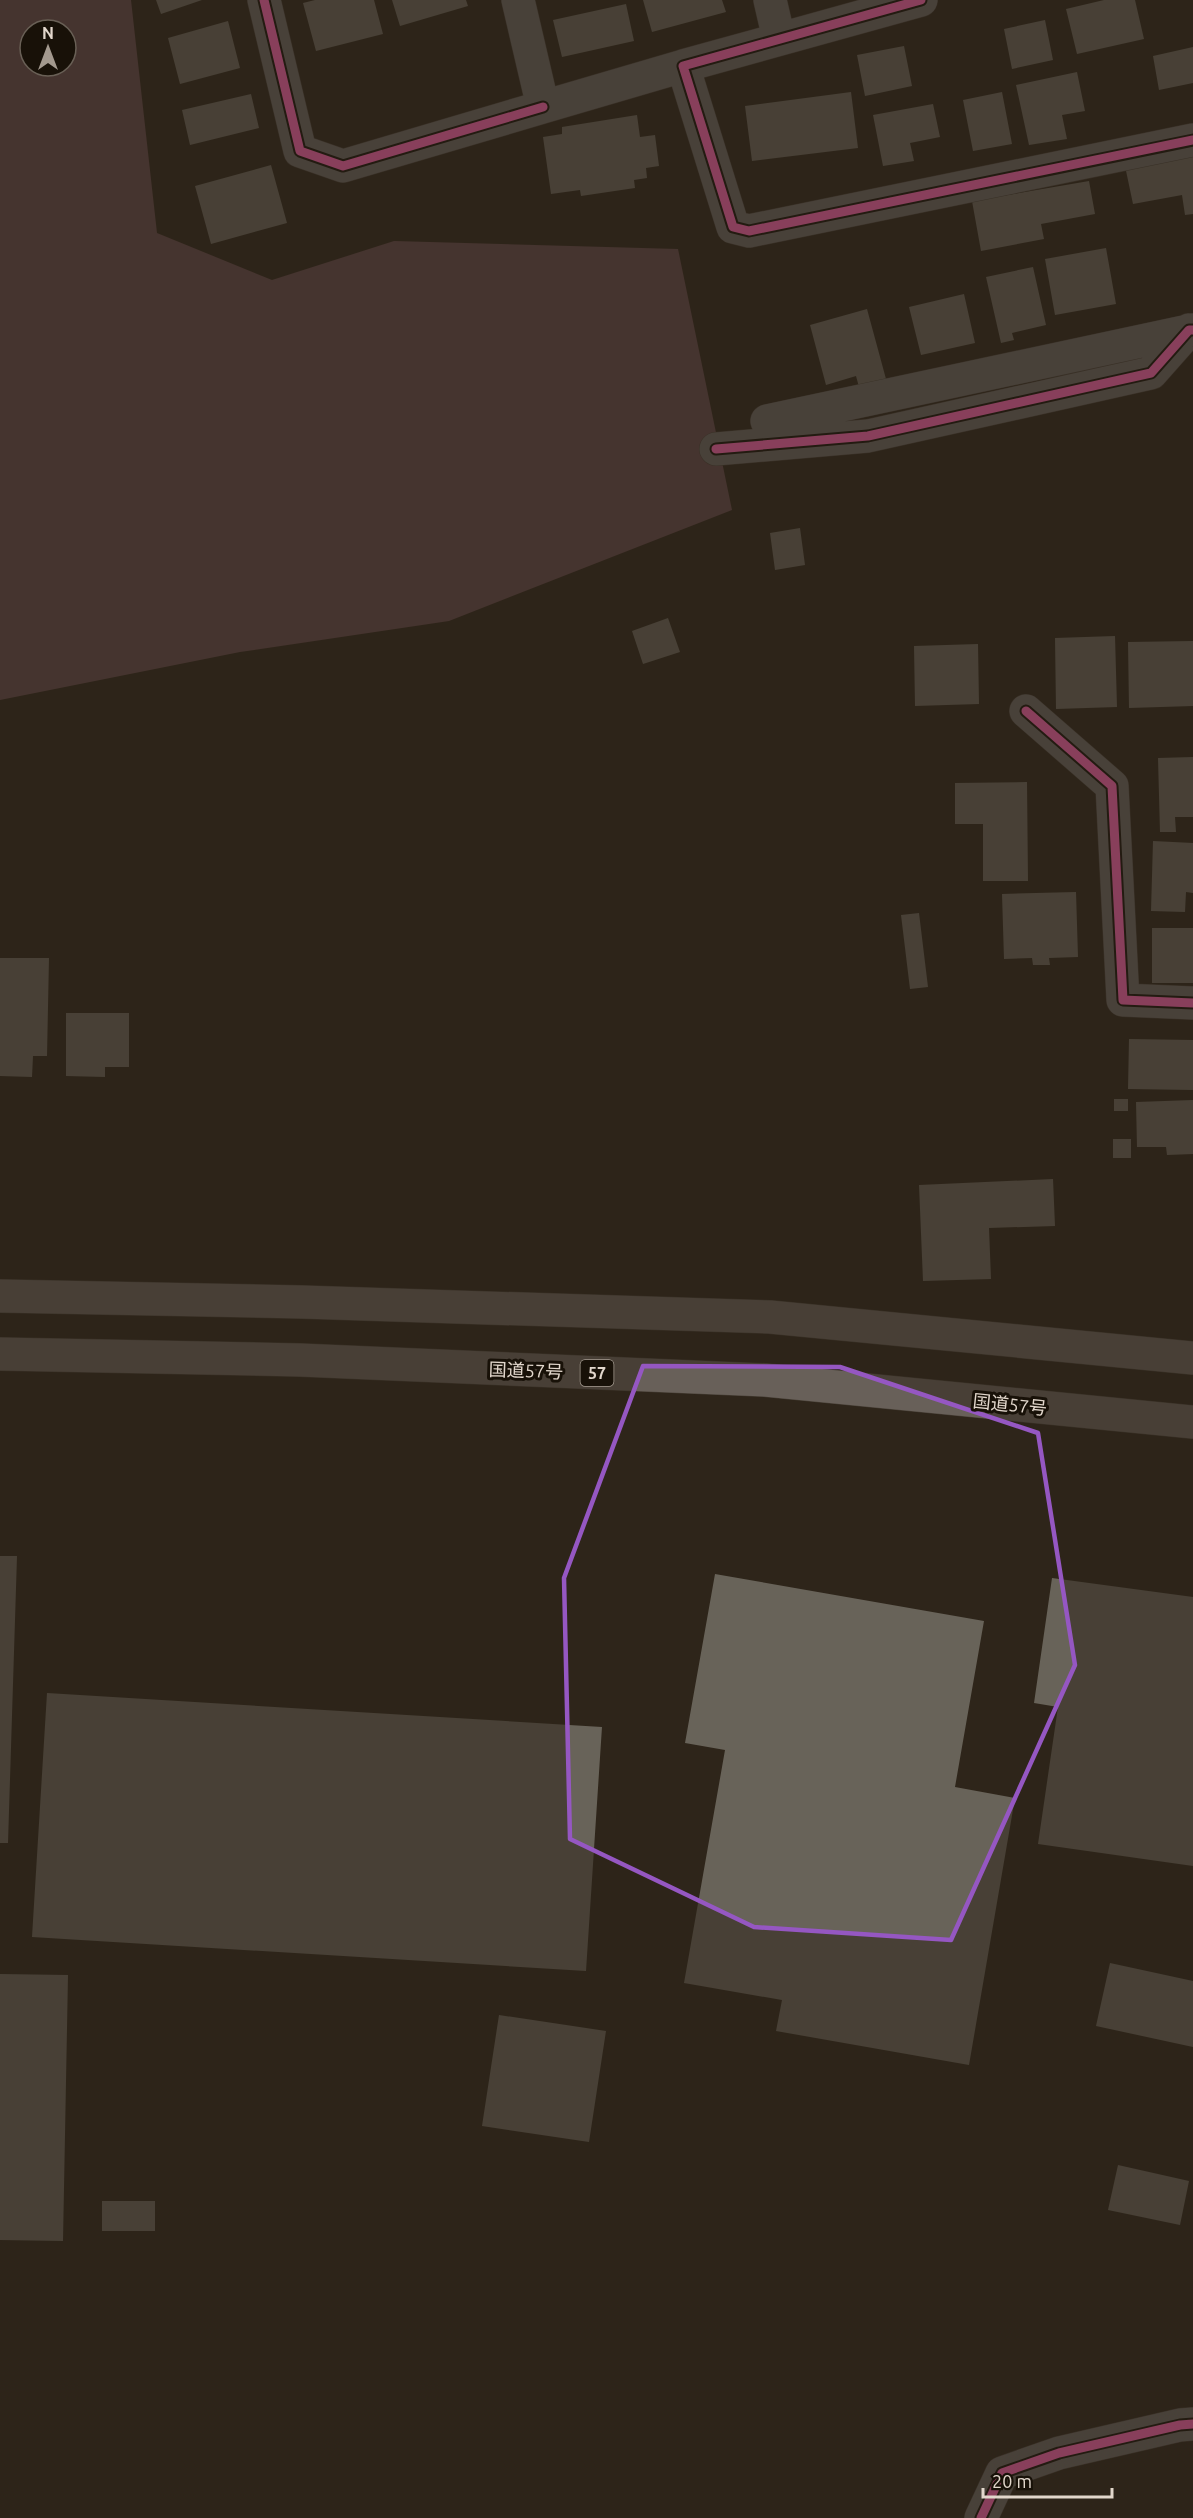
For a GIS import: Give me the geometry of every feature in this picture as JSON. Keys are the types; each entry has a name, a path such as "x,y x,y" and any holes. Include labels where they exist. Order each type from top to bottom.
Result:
{"highway":[{"path":"0,1296 302,1302 770,1317 1193,1358"},
{"name":"国道57号","path":"0,1354 300,1360 765,1380 1193,1422"}],"street":[{"path":"264,0 300,151 343,166 683,66 921,0"},
{"path":"518,0 543,107"},
{"path":"770,0 779,39"},
{"path":"683,66 733,227 749,231 1193,140"},
{"path":"767,422 1191,330"},
{"path":"716,449 868,436 1151,373 1191,330"},
{"path":"1026,711 1112,786 1124,1000 1193,1003"},
{"path":"981,2518 1002,2473 1059,2453 1193,2424"}],"highlighted area":[{"path":"643,1366 840,1367 1038,1433 1075,1665 951,1940 754,1927 570,1839 564,1578"}],"shaded area":[{"path":"0,0 131,0 157,233 272,280 394,241 678,249 732,510 449,621 240,652 0,700"}],"building":[{"path":"156,0 202,0 161,14"},
{"path":"315,0 374,0 383,34 316,51 303,3"},
{"path":"392,0 466,0 468,6 400,26"},
{"path":"643,0 722,0 726,12 652,32"},
{"path":"1104,0 1135,0 1144,39 1077,54 1066,9"},
{"path":"626,4 634,41 562,57 553,20"},
{"path":"1045,20 1053,60 1012,69 1004,29"},
{"path":"228,21 240,68 180,84 168,38"},
{"path":"904,46 912,86 865,96 857,55"},
{"path":"1193,47 1193,83 1159,90 1153,56"},
{"path":"1077,72 1085,111 1062,115 1067,139 1029,145 1016,85"},
{"path":"851,92 858,148 752,161 745,106"},
{"path":"1002,92 1012,144 973,151 963,100"},
{"path":"251,94 259,128 190,145 182,110"},
{"path":"933,104 940,137 910,143 914,161 883,166 873,115"},
{"path":"637,115 640,137 655,135 659,166 646,168 647,178 634,180 635,188 581,196 580,190 551,194 543,137 562,134 562,127"},
{"path":"1193,154 1193,214 1185,215 1182,195 1133,204 1125,166"},
{"path":"271,165 287,223 211,244 195,186"},
{"path":"1089,181 1095,214 1041,224 1044,239 981,251 972,201"},
{"path":"1106,248 1116,304 1055,315 1045,259"},
{"path":"1033,267 1046,325 1012,333 1014,340 1001,343 986,277"},
{"path":"964,294 975,343 921,355 909,307"},
{"path":"867,309 886,379 859,387 856,376 826,385 810,325"},
{"path":"800,528 805,565 775,570 770,533"},
{"path":"668,618 680,652 643,664 632,631"},
{"path":"1115,636 1117,707 1056,709 1055,638"},
{"path":"1193,641 1193,706 1129,708 1128,642"},
{"path":"978,644 979,704 915,706 914,646"},
{"path":"1193,757 1193,817 1175,817 1176,832 1160,832 1158,758"},
{"path":"1027,782 1028,881 983,881 983,824 955,824 955,783"},
{"path":"1153,841 1193,843 1193,893 1186,892 1185,912 1151,911"},
{"path":"1076,892 1078,957 1049,958 1050,965 1033,965 1032,958 1004,959 1002,894"},
{"path":"919,913 928,987 910,989 901,915"},
{"path":"1152,928 1193,928 1193,983 1152,983"},
{"path":"0,958 49,958 47,1056 33,1056 32,1077 0,1076"},
{"path":"66,1013 129,1013 129,1067 105,1067 105,1077 66,1076"},
{"path":"1129,1039 1193,1040 1193,1090 1128,1089"},
{"path":"1114,1099 1128,1099 1128,1111 1114,1111"},
{"path":"1193,1100 1193,1154 1167,1155 1166,1147 1137,1147 1136,1102"},
{"path":"1113,1139 1131,1139 1131,1158 1113,1158"},
{"path":"1053,1179 1055,1226 989,1228 991,1279 923,1281 919,1185"},
{"path":"0,1556 17,1556 8,1843 0,1843"},
{"path":"715,1574 984,1621 955,1787 1015,1798 969,2065 776,2031 782,2000 684,1983 725,1750 685,1743"},
{"path":"1052,1578 1193,1597 1193,1866 1038,1844 1058,1707 1034,1703"},
{"path":"47,1693 602,1727 586,1971 32,1937"},
{"path":"1110,1963 1193,1981 1193,2047 1096,2026"},
{"path":"0,1974 68,1975 63,2241 0,2240"},
{"path":"499,2015 606,2031 589,2142 482,2126"},
{"path":"1118,2165 1189,2181 1180,2225 1108,2210"},
{"path":"102,2201 155,2201 155,2231 102,2231"}],"cycle path":[{"path":"264,0 300,151 343,166 543,107"},
{"path":"921,0 683,66 733,227 749,231 1193,140"},
{"path":"716,449 868,436 1151,373 1189,330 1193,330"},
{"path":"1026,711 1112,786 1123,1000 1193,1003"},
{"path":"981,2518 1002,2473 1059,2453 1193,2424"}]}
